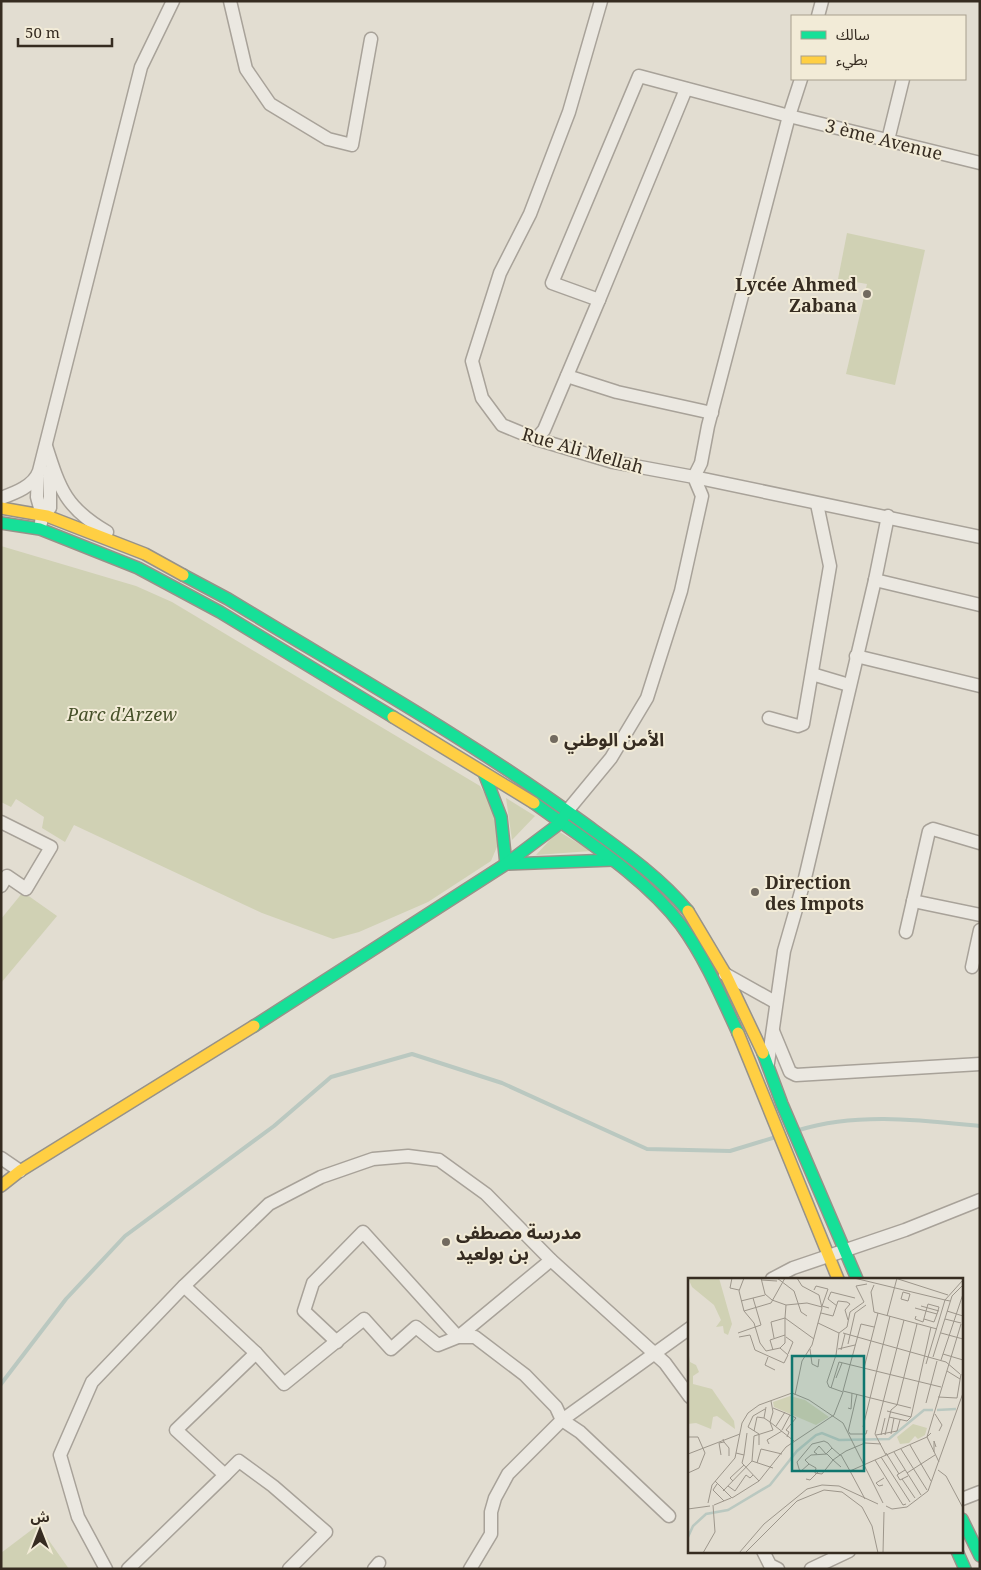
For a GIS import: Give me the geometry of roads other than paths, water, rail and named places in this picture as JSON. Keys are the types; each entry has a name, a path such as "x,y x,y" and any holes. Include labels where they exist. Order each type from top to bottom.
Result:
{"main road":[{"path":"1,508 42,515 145,554 228,599 527,781 568,810 674,894 690,913 725,973 768,1064 782,1104 857,1278"},
{"path":"1,523 40,529 138,568 212,608 482,771 561,822 613,860 660,901 694,944 710,972 750,1061 789,1162 838,1278"},
{"path":"482,771 495,792 506,841 506,864"},
{"path":"1,1186 20,1171 162,1085 506,864 561,822 568,810"},
{"path":"506,864 613,860"},
{"path":"964,1523 980,1556"},
{"path":"957,1552 965,1569"}],"street":[{"path":"40,529 42,515 36,497 38,476 140,67 172,1"},
{"path":"230,1 246,69 270,104 328,139 352,145 371,38"},
{"name":"Rue Ali Mellah","path":"601,1 569,112 530,214 500,273 472,361 482,398 502,425 536,439 613,462 694,477 817,504 888,516 980,537"},
{"path":"818,15 822,1"},
{"name":"3 ème Avenue","path":"599,300 552,283 639,76 788,116 979,160"},
{"path":"568,810 612,758 647,698 681,591 702,496 694,477 701,464 712,413 788,116 801,80"},
{"path":"888,140 903,80"},
{"path":"536,439 544,430 686,89"},
{"path":"567,376 617,392 712,413"},
{"path":"42,515 50,508 51,487 46,446"},
{"path":"46,446 55,475 70,504 82,517 145,554"},
{"path":"1,498 22,489 38,476"},
{"path":"769,718 802,726 830,566 817,504"},
{"path":"768,1064 775,1002 784,951 804,878 875,580 888,516"},
{"path":"875,580 980,604"},
{"path":"856,656 980,686"},
{"path":"812,674 849,685"},
{"path":"1,822 51,848 26,889 7,876 1,886"},
{"path":"906,932 929,831 933,830 980,843"},
{"path":"913,901 980,915"},
{"path":"972,968 980,930"},
{"path":"725,973 775,1002"},
{"path":"772,1028 793,1074 980,1064"},
{"path":"106,1569 78,1518 60,1455 92,1382 184,1286 269,1204 321,1178 373,1159 408,1156 439,1160 486,1194 551,1260 665,1362 688,1394"},
{"path":"1,1158 20,1171"},
{"path":"774,1278 793,1268 844,1249 905,1230 980,1200"},
{"path":"337,1342 304,1311 313,1283 363,1232 458,1337 475,1337 525,1375 556,1407 562,1420 580,1432 669,1516"},
{"path":"184,1286 256,1353 284,1384 364,1319 391,1349 416,1327 438,1345 458,1337 551,1260"},
{"path":"470,1569 492,1534 491,1512 495,1498 508,1474 562,1420 688,1329"},
{"path":"225,1475 176,1430 256,1353"},
{"path":"128,1569 239,1461 273,1486 326,1532 289,1569"},
{"path":"964,1498 980,1492"},
{"path":"764,1552 770,1565 778,1569"},
{"path":"811,1569 847,1552"}],"waterway":[{"path":"1,1384 66,1299 125,1236 274,1126 331,1077 412,1054 502,1083 647,1149 730,1151 776,1137"},
{"path":"799,1130 821,1124 866,1119 912,1120 980,1126"}],"place":[{"name":"Lycée Ahmed Zabana","path":"867,294"},
{"name":"الأمن الوطني","path":"554,739"},
{"name":"Direction des Impots","path":"755,892"},
{"name":"مدرسة مصطفى بن بولعيد","path":"446,1242"}],"park label":[{"name":"Parc d'Arzew","path":"122,714"}]}
